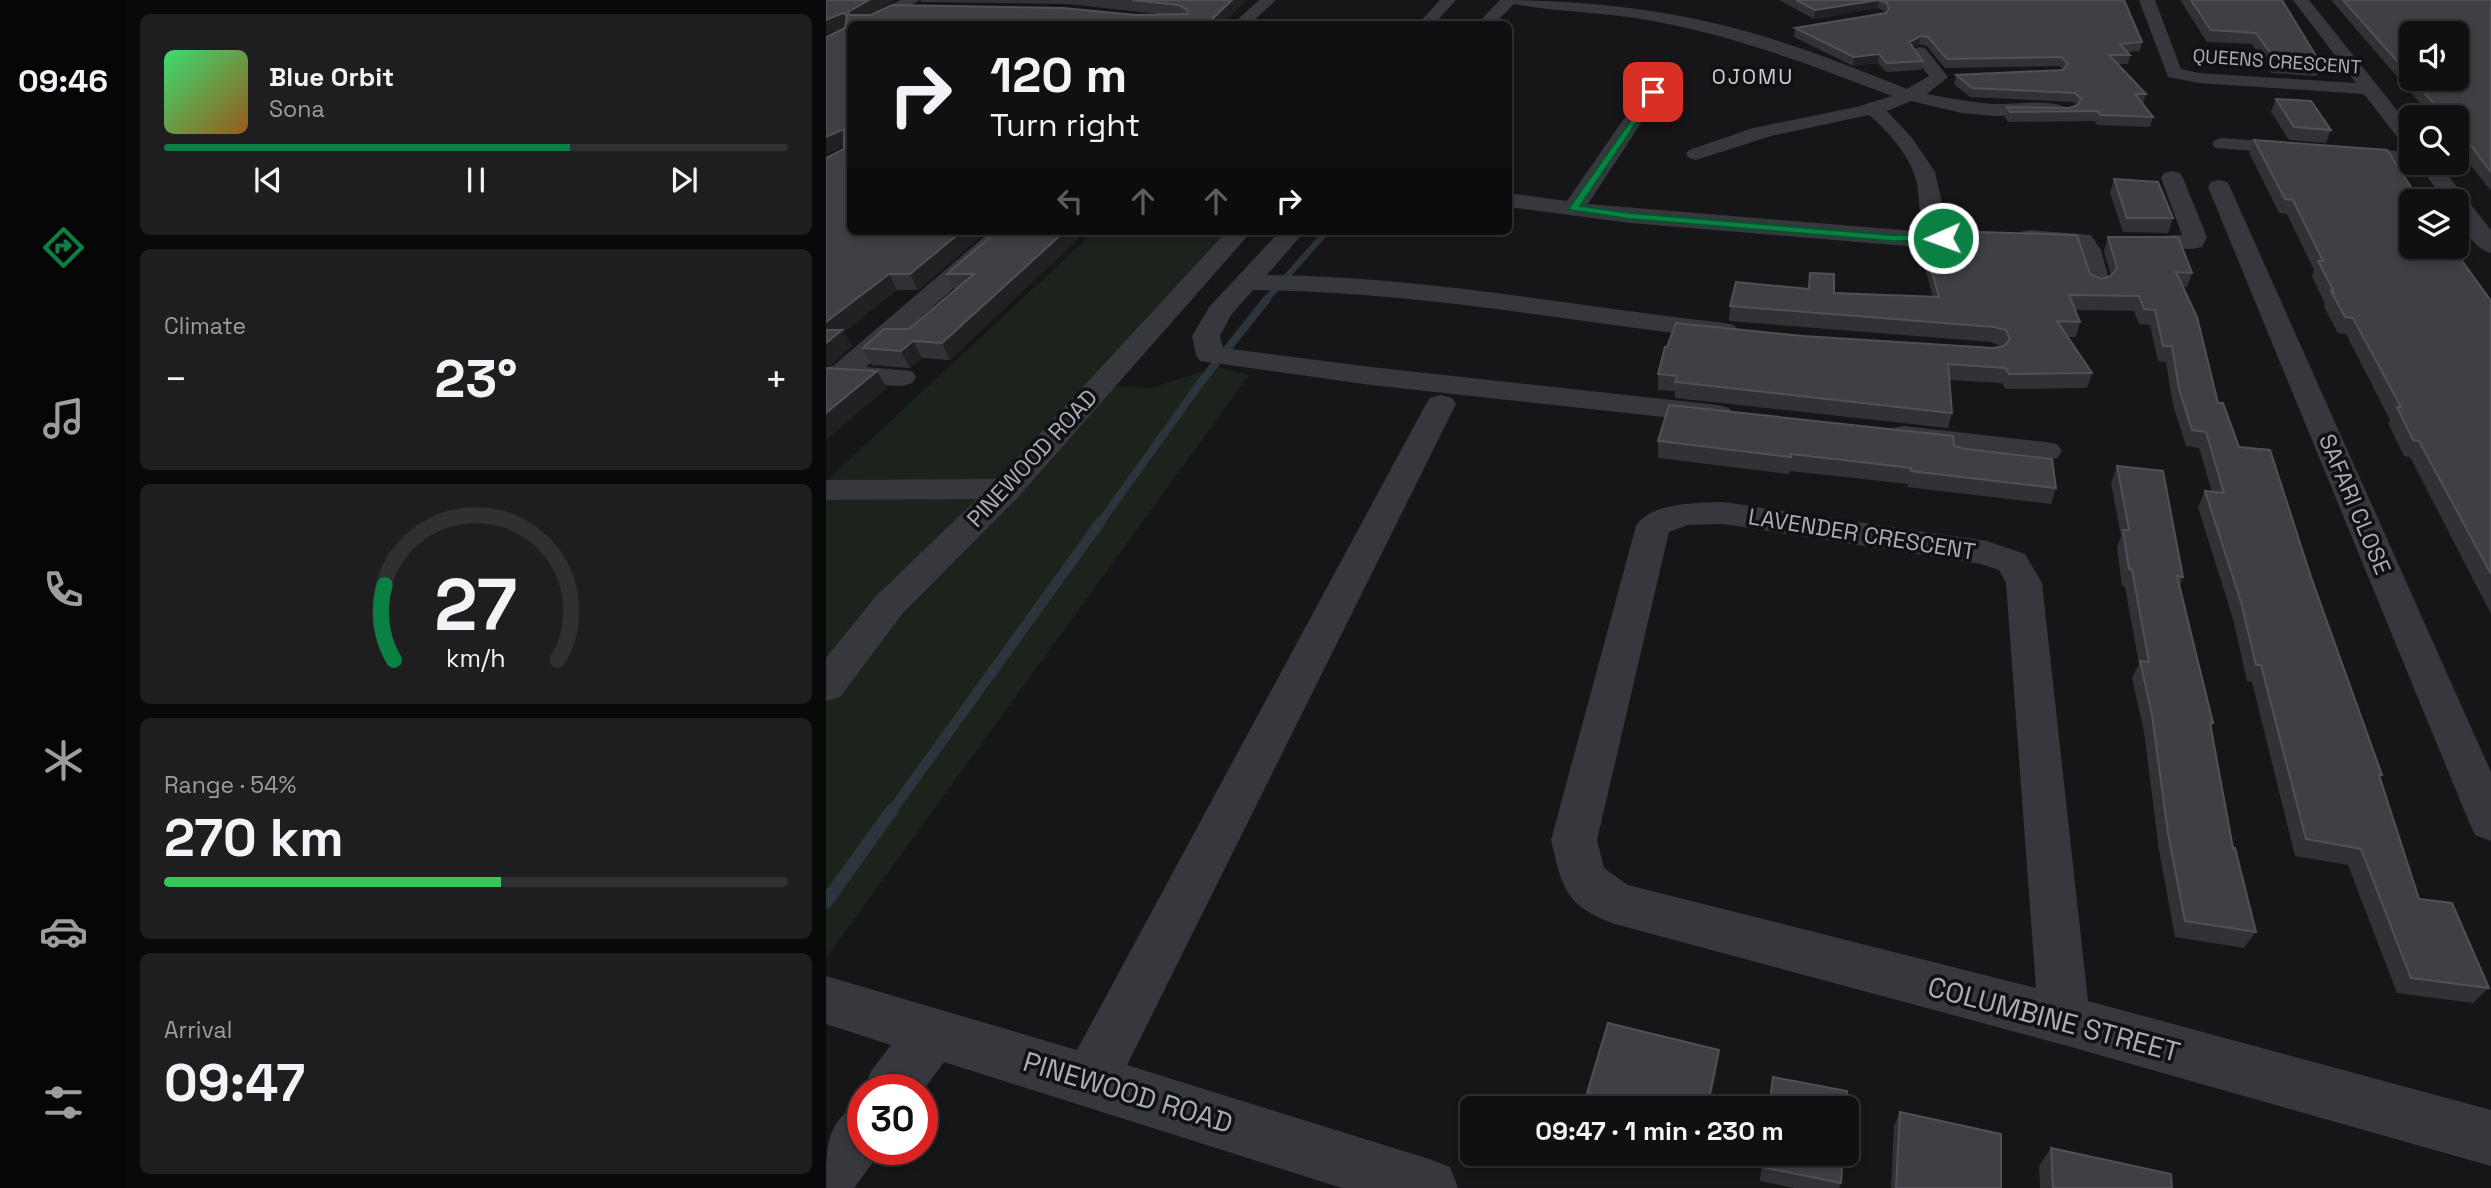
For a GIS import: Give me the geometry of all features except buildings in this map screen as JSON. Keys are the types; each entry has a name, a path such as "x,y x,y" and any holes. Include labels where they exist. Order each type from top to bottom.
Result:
{"street":[{"path":"1244,21 1268,0"},
{"path":"1429,21 1448,0"},
{"path":"1488,21 1509,0"},
{"path":"1517,0 1578,13 1646,15 1749,37 1907,95 1995,110 2066,109"},
{"name":"QUEENS CRESCENT","path":"2147,0 2174,73 2199,78 2370,89"},
{"path":"2301,0 2399,126"},
{"path":"870,21 895,9 917,5"},
{"path":"1749,37 1783,31"},
{"path":"1696,154 1770,130 1874,110 1946,77 1919,52"},
{"path":"1574,208 1653,92"},
{"path":"1874,110 1892,125 1926,176 1934,226 1943,238"},
{"path":"2222,144 2399,157"},
{"path":"2436,175 2447,189"},
{"path":"1512,200 1630,216 1904,239 1974,234 2143,243 2193,242 2195,237 2172,178"},
{"name":"SAFARI CLOSE","path":"2219,187 2491,822"},
{"path":"2469,218 2491,246"},
{"path":"833,375 1000,235"},
{"name":"PINEWOOD ROAD","path":"826,686 890,606 1007,489 1236,235"},
{"path":"1289,235 1219,312 1206,336 1224,357 1744,417"},
{"path":"2083,240 2089,250 2097,283"},
{"path":"1245,282 1385,286 1649,324 1752,334"},
{"path":"833,375 902,377"},
{"path":"1090,1081 1441,404"},
{"path":"1881,432 2046,451"},
{"path":"826,490 1007,489"},
{"name":"LAVENDER CRESCENT","path":"1615,903 1584,880 1574,840 1653,526 1684,514 1723,513 1987,553 2012,562 2024,583 2064,1020"},
{"name":"COLUMBINE STREET","path":"1615,903 2064,1020 2491,1138"},
{"name":"PINEWOOD ROAD","path":"826,1000 1262,1133 1429,1188"},
{"path":"902,1074 934,1032"},
{"path":"826,1178 847,1150"}],"shaded area":[{"path":"1091,235 1226,235 1105,385 1151,388 1217,367 1249,375 826,958 826,481"}],"waterway":[{"path":"1265,301 1323,235"},
{"path":"1100,523 1201,382 1267,299"},
{"path":"891,812 1101,521"},
{"path":"826,902 892,810"}],"district":[{"name":"OJOMU","path":"1753,77"}],"route":[{"path":"1653,92 1574,208 1630,216 1892,238 1943,238"}]}
